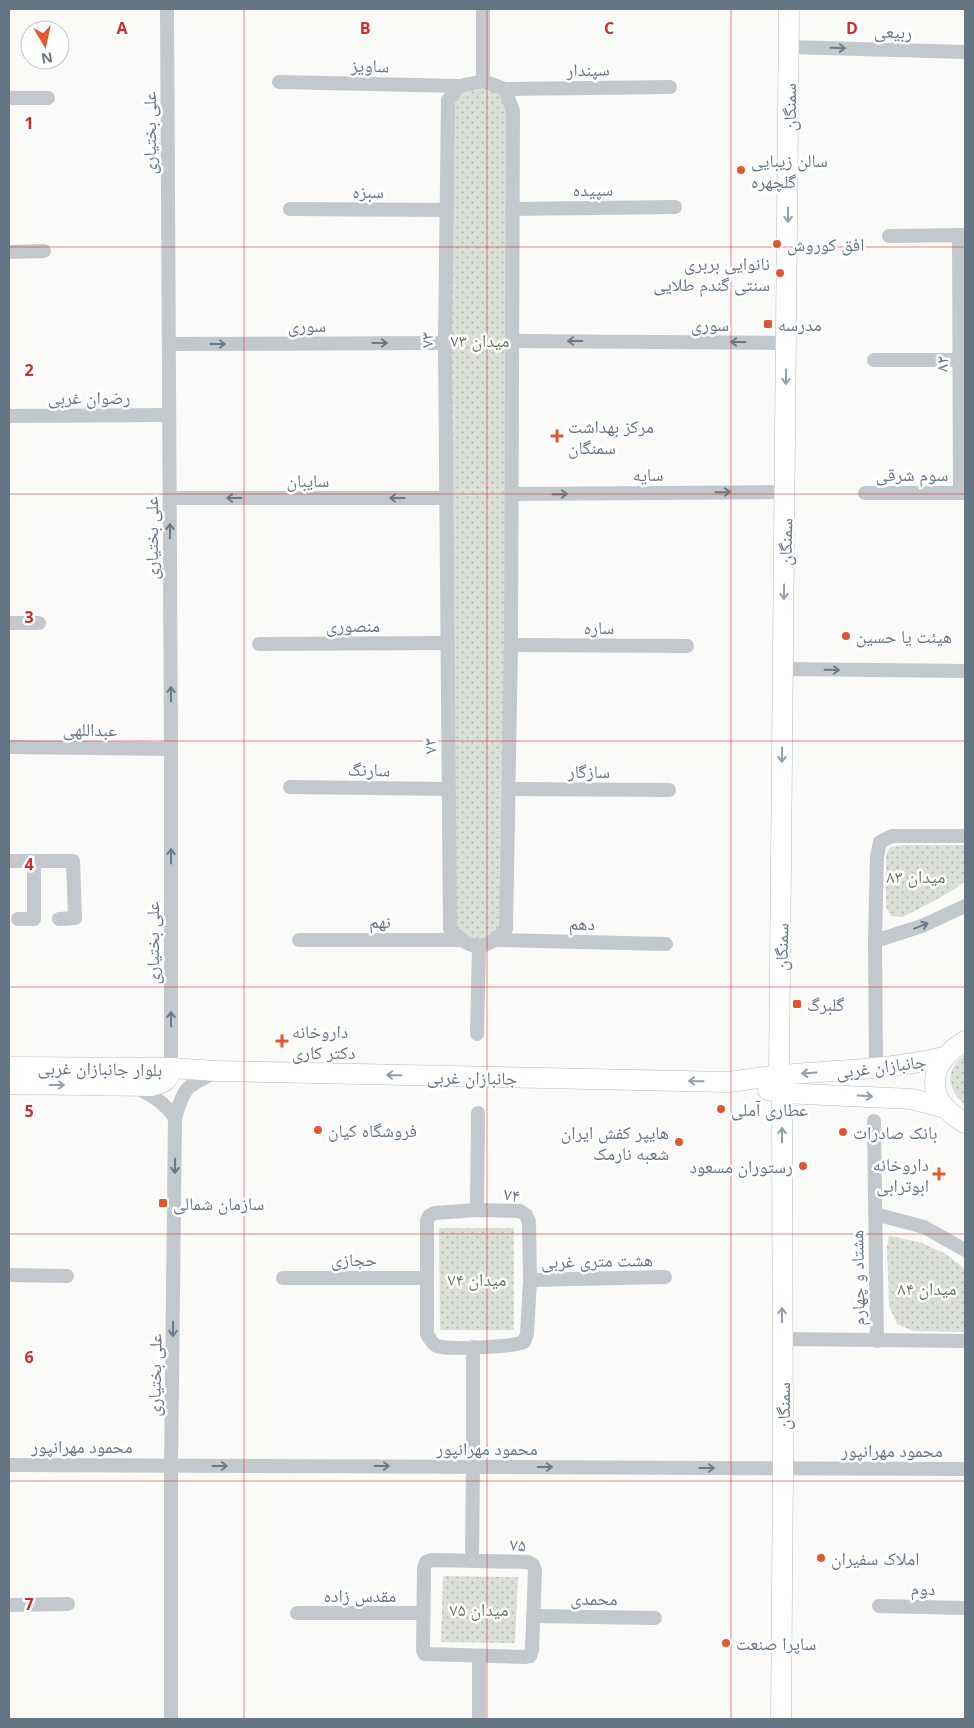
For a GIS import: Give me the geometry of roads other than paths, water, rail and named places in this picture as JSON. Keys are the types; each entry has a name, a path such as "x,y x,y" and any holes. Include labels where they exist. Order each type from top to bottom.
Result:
{"main road":[{"name":"سمنگان","path":"781,1719 783,1340 780,1084 789,9"},
{"path":"965,1041 944,1057 935,1078 936,1092 945,1108 965,1123"},
{"name":"جانبازان غربی","path":"780,1084 918,1063 944,1057"},
{"name":"بلوار جانبازان غربی","path":"9,1067 171,1068 169,1078 163,1083 151,1086 9,1084"},
{"name":"جانبازان غربی","path":"171,1068 217,1072 780,1084 912,1099 945,1108"}],"street":[{"name":"علی بختیاری","path":"167,9 171,1068"},
{"path":"460,86 483,81 483,9"},
{"name":"ربیعی","path":"789,47 965,52"},
{"name":"سپندار","path":"483,81 506,88 670,87"},
{"name":"ساویز","path":"279,82 460,86"},
{"name":"۷۳","path":"460,86 448,100 444,343 450,929 460,940"},
{"path":"460,940 479,947 496,940 506,929 511,645 513,111 506,88"},
{"path":"9,98 48,98"},
{"name":"سپیده","path":"512,208 675,207"},
{"name":"سبزه","path":"290,209 446,210"},
{"path":"889,236 962,236"},
{"name":"۸۲","path":"962,236 960,360 963,493"},
{"path":"9,252 44,252"},
{"name":"سوری","path":"513,341 787,343"},
{"name":"سوری","path":"169,344 444,343"},
{"path":"874,360 960,360"},
{"name":"رضوان غربی","path":"9,416 169,415"},
{"name":"سایه","path":"512,494 785,492"},
{"name":"سوم شرقی","path":"864,493 963,493"},
{"name":"سایبان","path":"170,498 446,498"},
{"path":"9,623 39,623"},
{"name":"منصوری","path":"259,644 447,643"},
{"name":"ساره","path":"511,645 687,646"},
{"path":"783,669 965,672"},
{"name":"عبداللهی","path":"9,747 171,749"},
{"name":"سارنگ","path":"290,787 448,789"},
{"name":"سازگار","path":"508,789 669,790"},
{"path":"876,1069 876,856 880,842 892,836 965,836"},
{"path":"9,861 73,861 75,918 58,919"},
{"path":"18,919 34,919 34,861"},
{"path":"875,941 922,926 965,906"},
{"name":"نهم","path":"299,940 460,940"},
{"name":"دهم","path":"496,940 666,944"},
{"path":"477,1034 479,947"},
{"name":"جانبازان غربی","path":"176,1118 180,1102 189,1086 217,1072"},
{"path":"132,1085 155,1097 176,1118"},
{"path":"477,1210 478,1113"},
{"name":"علی بختیاری","path":"171,1719 171,1466 176,1118"},
{"name":"هشتاد و چهارم","path":"874,1121 877,1341"},
{"name":"۷۴","path":"477,1210 520,1211 526,1215 529,1222 530,1280 528,1334 524,1342 515,1345 438,1346 432,1342 427,1334 427,1220 429,1216 435,1213 477,1210"},
{"name":"هشتاد و چهارم","path":"875,1214 924,1227 965,1250"},
{"path":"9,1275 67,1276"},
{"name":"هشت متری غربی","path":"530,1280 665,1277"},
{"name":"حجازی","path":"283,1278 426,1278"},
{"name":"هشتاد و چهارم","path":"783,1340 965,1342"},
{"path":"472,1347 474,1467 472,1561"},
{"name":"محمود مهرانپور","path":"9,1465 965,1469"},
{"name":"۷۵","path":"432,1560 472,1561 528,1562 533,1564 535,1570 532,1650 530,1656 524,1658 425,1654 423,1650 423,1613 424,1568 426,1562 432,1560"},
{"path":"9,1605 68,1604"},
{"name":"دوم","path":"879,1606 965,1608"},
{"name":"مقدس زاده","path":"297,1613 423,1613"},
{"name":"محمدی","path":"533,1616 655,1618"},
{"path":"479,1656 479,1719"}],"place":[{"name":"سالن زیبایی گلچهره","path":"741,170"},
{"name":"افق کوروش","path":"777,244"},
{"name":"نانوایی بربری سنتی گندم طلایی","path":"780,273"},
{"name":"مدرسه","path":"768,324"},
{"name":"مرکز بهداشت سمنگان","path":"557,436"},
{"name":"هیئت یا حسین","path":"846,636"},
{"name":"گلبرگ","path":"797,1004"},
{"name":"داروخانه دکتر کاری","path":"282,1041"},
{"name":"عطاری آملی","path":"721,1109"},
{"name":"فروشگاه کیان","path":"318,1130"},
{"name":"بانک صادرات","path":"843,1132"},
{"name":"هایپر کفش ایران شعبه نارمک","path":"679,1142"},
{"name":"رستوران مسعود","path":"803,1166"},
{"name":"داروخانه ابوترابی","path":"939,1174"},
{"name":"سازمان شمالی","path":"163,1203"},
{"name":"املاک سفیران","path":"821,1558"},
{"name":"ساپرا صنعت","path":"726,1643"}],"park label":[{"name":"میدان ۷۳","path":"480,340"},
{"name":"میدان ۸۳","path":"916,876"},
{"name":"میدان ۷۴","path":"477,1279"},
{"name":"میدان ۸۴","path":"927,1288"},
{"name":"میدان ۷۵","path":"479,1609"}]}
